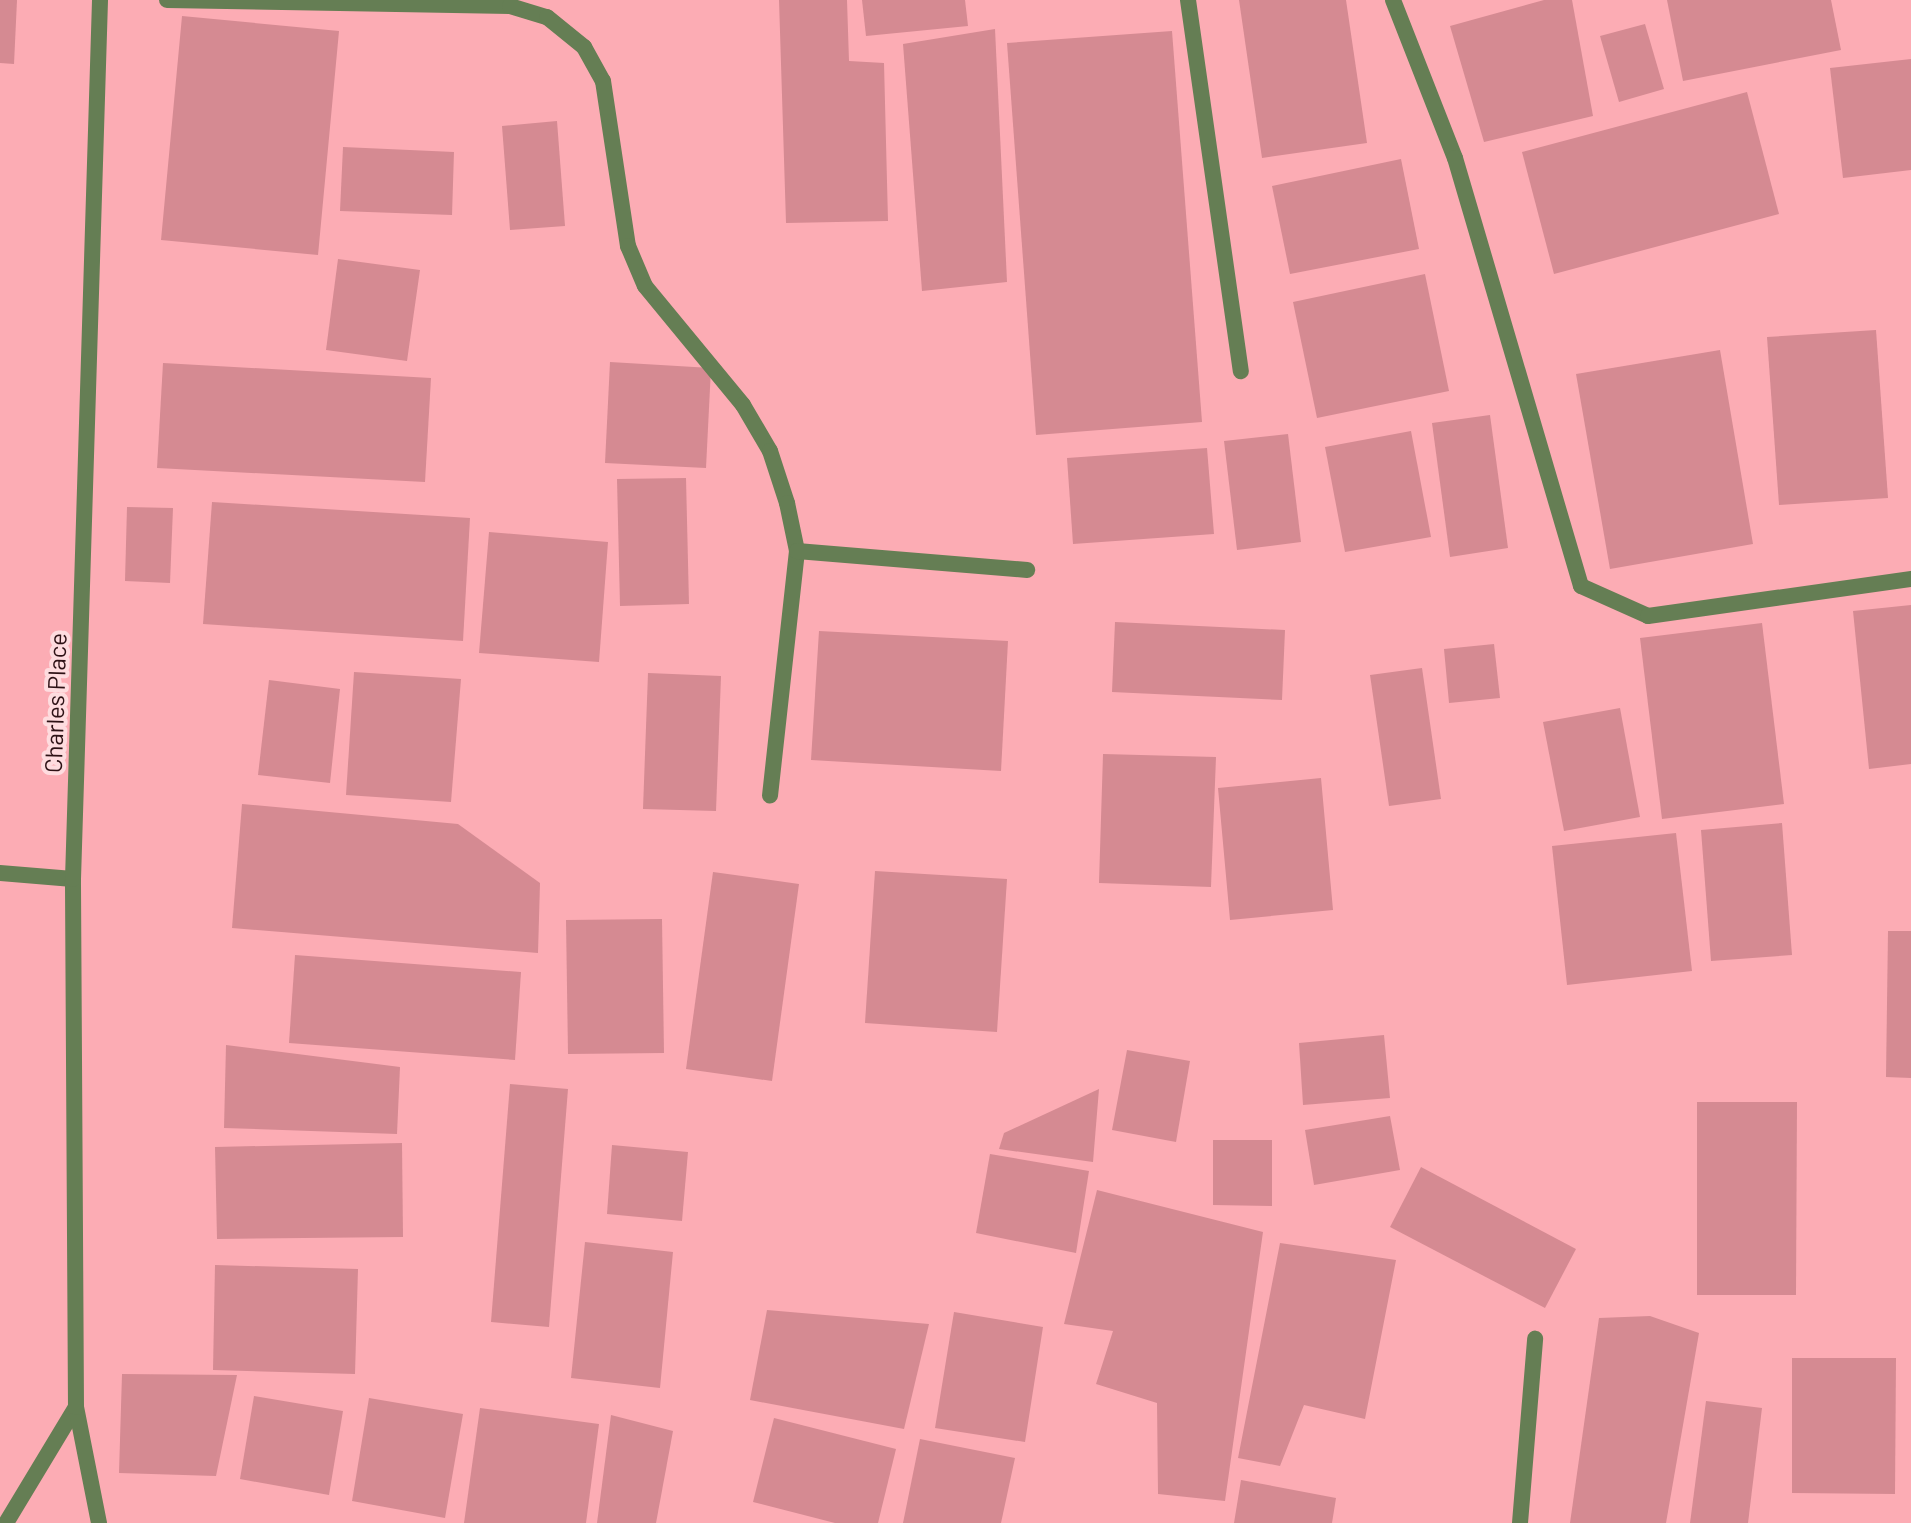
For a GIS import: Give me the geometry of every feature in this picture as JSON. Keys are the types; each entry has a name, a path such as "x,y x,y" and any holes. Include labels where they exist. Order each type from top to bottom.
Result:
{"street":[{"name":"Charles Place","path":"99,1523 76,1407 73,879 100,0"},
{"path":"167,0 510,6 547,17 568,32 603,81 628,246 639,273 770,451 797,551 770,796"},
{"path":"1188,0 1241,371"},
{"path":"1393,0 1455,158 1581,586 1648,616 1911,579"},
{"path":"797,551 1027,570"},
{"path":"0,873 73,879"},
{"path":"1520,1523 1535,1339"},
{"path":"6,1523 76,1407"}],"building":[{"path":"0,0 17,0 14,64 0,63"},
{"path":"779,0 847,0 849,61 884,63 888,221 786,223"},
{"path":"862,0 965,0 968,26 866,36"},
{"path":"1239,0 1346,0 1367,143 1262,158"},
{"path":"1544,0 1572,0 1593,116 1484,142 1450,26"},
{"path":"1667,0 1831,0 1841,50 1683,81"},
{"path":"182,16 339,31 318,255 161,240"},
{"path":"1645,24 1664,89 1619,102 1600,36"},
{"path":"995,29 1007,282 922,291 903,44"},
{"path":"1172,31 1202,422 1036,435 1007,43"},
{"path":"1911,59 1911,170 1843,178 1830,68"},
{"path":"1747,92 1779,214 1554,274 1522,152"},
{"path":"557,121 565,226 510,230 502,126"},
{"path":"343,147 454,152 452,215 340,211"},
{"path":"1401,159 1419,249 1290,274 1272,186"},
{"path":"338,259 420,270 407,361 326,350"},
{"path":"1425,274 1449,391 1317,418 1293,302"},
{"path":"1876,330 1888,498 1779,505 1767,337"},
{"path":"1720,350 1753,544 1610,569 1576,374"},
{"path":"610,362 711,368 706,468 605,463"},
{"path":"163,363 431,378 425,482 157,468"},
{"path":"1490,415 1508,548 1450,557 1432,423"},
{"path":"1411,431 1431,537 1345,552 1325,447"},
{"path":"1288,434 1301,542 1237,550 1224,441"},
{"path":"1207,448 1214,534 1073,544 1067,458"},
{"path":"686,478 689,604 620,606 617,479"},
{"path":"212,502 470,518 463,641 203,624"},
{"path":"127,507 173,508 170,583 125,581"},
{"path":"489,532 608,542 599,662 479,653"},
{"path":"1911,605 1911,764 1869,769 1853,611"},
{"path":"1115,622 1285,630 1282,700 1112,692"},
{"path":"1762,623 1784,804 1662,819 1640,638"},
{"path":"819,631 1008,641 1001,771 811,760"},
{"path":"1494,644 1500,698 1449,703 1444,649"},
{"path":"1422,668 1441,799 1389,806 1370,675"},
{"path":"354,672 461,679 451,802 346,795"},
{"path":"648,673 721,676 716,811 643,809"},
{"path":"269,680 340,689 330,783 258,775"},
{"path":"1620,708 1640,817 1564,831 1543,722"},
{"path":"1103,754 1216,757 1211,887 1099,883"},
{"path":"1321,778 1333,910 1230,920 1218,788"},
{"path":"242,804 458,824 540,883 538,953 232,928"},
{"path":"1782,823 1792,955 1711,961 1701,830"},
{"path":"1676,833 1692,971 1567,985 1552,846"},
{"path":"875,871 1007,879 997,1032 865,1023"},
{"path":"713,872 799,884 772,1081 686,1069"},
{"path":"662,919 664,1053 568,1054 566,920"},
{"path":"1888,931 1911,931 1911,1078 1886,1077"},
{"path":"295,955 521,972 515,1060 289,1043"},
{"path":"1384,1035 1390,1098 1303,1105 1299,1043"},
{"path":"226,1045 400,1067 397,1134 224,1128"},
{"path":"1127,1050 1190,1061 1176,1142 1112,1130"},
{"path":"510,1084 568,1089 549,1327 491,1322"},
{"path":"1099,1089 1093,1162 999,1149 1004,1133"},
{"path":"1697,1102 1797,1102 1796,1295 1697,1295"},
{"path":"1390,1116 1400,1170 1314,1185 1305,1130"},
{"path":"1213,1140 1272,1140 1272,1206 1213,1205"},
{"path":"402,1143 403,1237 217,1239 215,1147"},
{"path":"612,1145 688,1152 682,1221 607,1214"},
{"path":"990,1154 1089,1171 1076,1253 976,1233"},
{"path":"1421,1167 1576,1249 1545,1308 1390,1227"},
{"path":"1097,1190 1263,1232 1225,1501 1158,1494 1157,1403 1096,1384 1113,1331 1064,1324"},
{"path":"585,1242 673,1252 660,1388 571,1378"},
{"path":"1280,1243 1396,1260 1365,1419 1304,1405 1280,1466 1238,1458"},
{"path":"215,1265 358,1269 355,1374 213,1370"},
{"path":"767,1310 929,1324 904,1429 750,1400"},
{"path":"954,1312 1043,1327 1025,1442 935,1428"},
{"path":"1650,1316 1699,1333 1666,1523 1570,1523 1599,1318"},
{"path":"1792,1358 1896,1358 1895,1494 1792,1493"},
{"path":"122,1374 237,1375 216,1476 119,1473"},
{"path":"254,1396 343,1411 329,1495 240,1479"},
{"path":"369,1398 463,1414 445,1518 352,1501"},
{"path":"1706,1401 1762,1408 1748,1523 1690,1523"},
{"path":"480,1408 599,1424 586,1523 464,1523"},
{"path":"611,1415 673,1431 656,1523 597,1523"},
{"path":"774,1418 896,1449 878,1523 835,1523 753,1502"},
{"path":"920,1439 1015,1458 1001,1523 903,1523"},
{"path":"1241,1480 1336,1498 1332,1523 1234,1523"}]}
